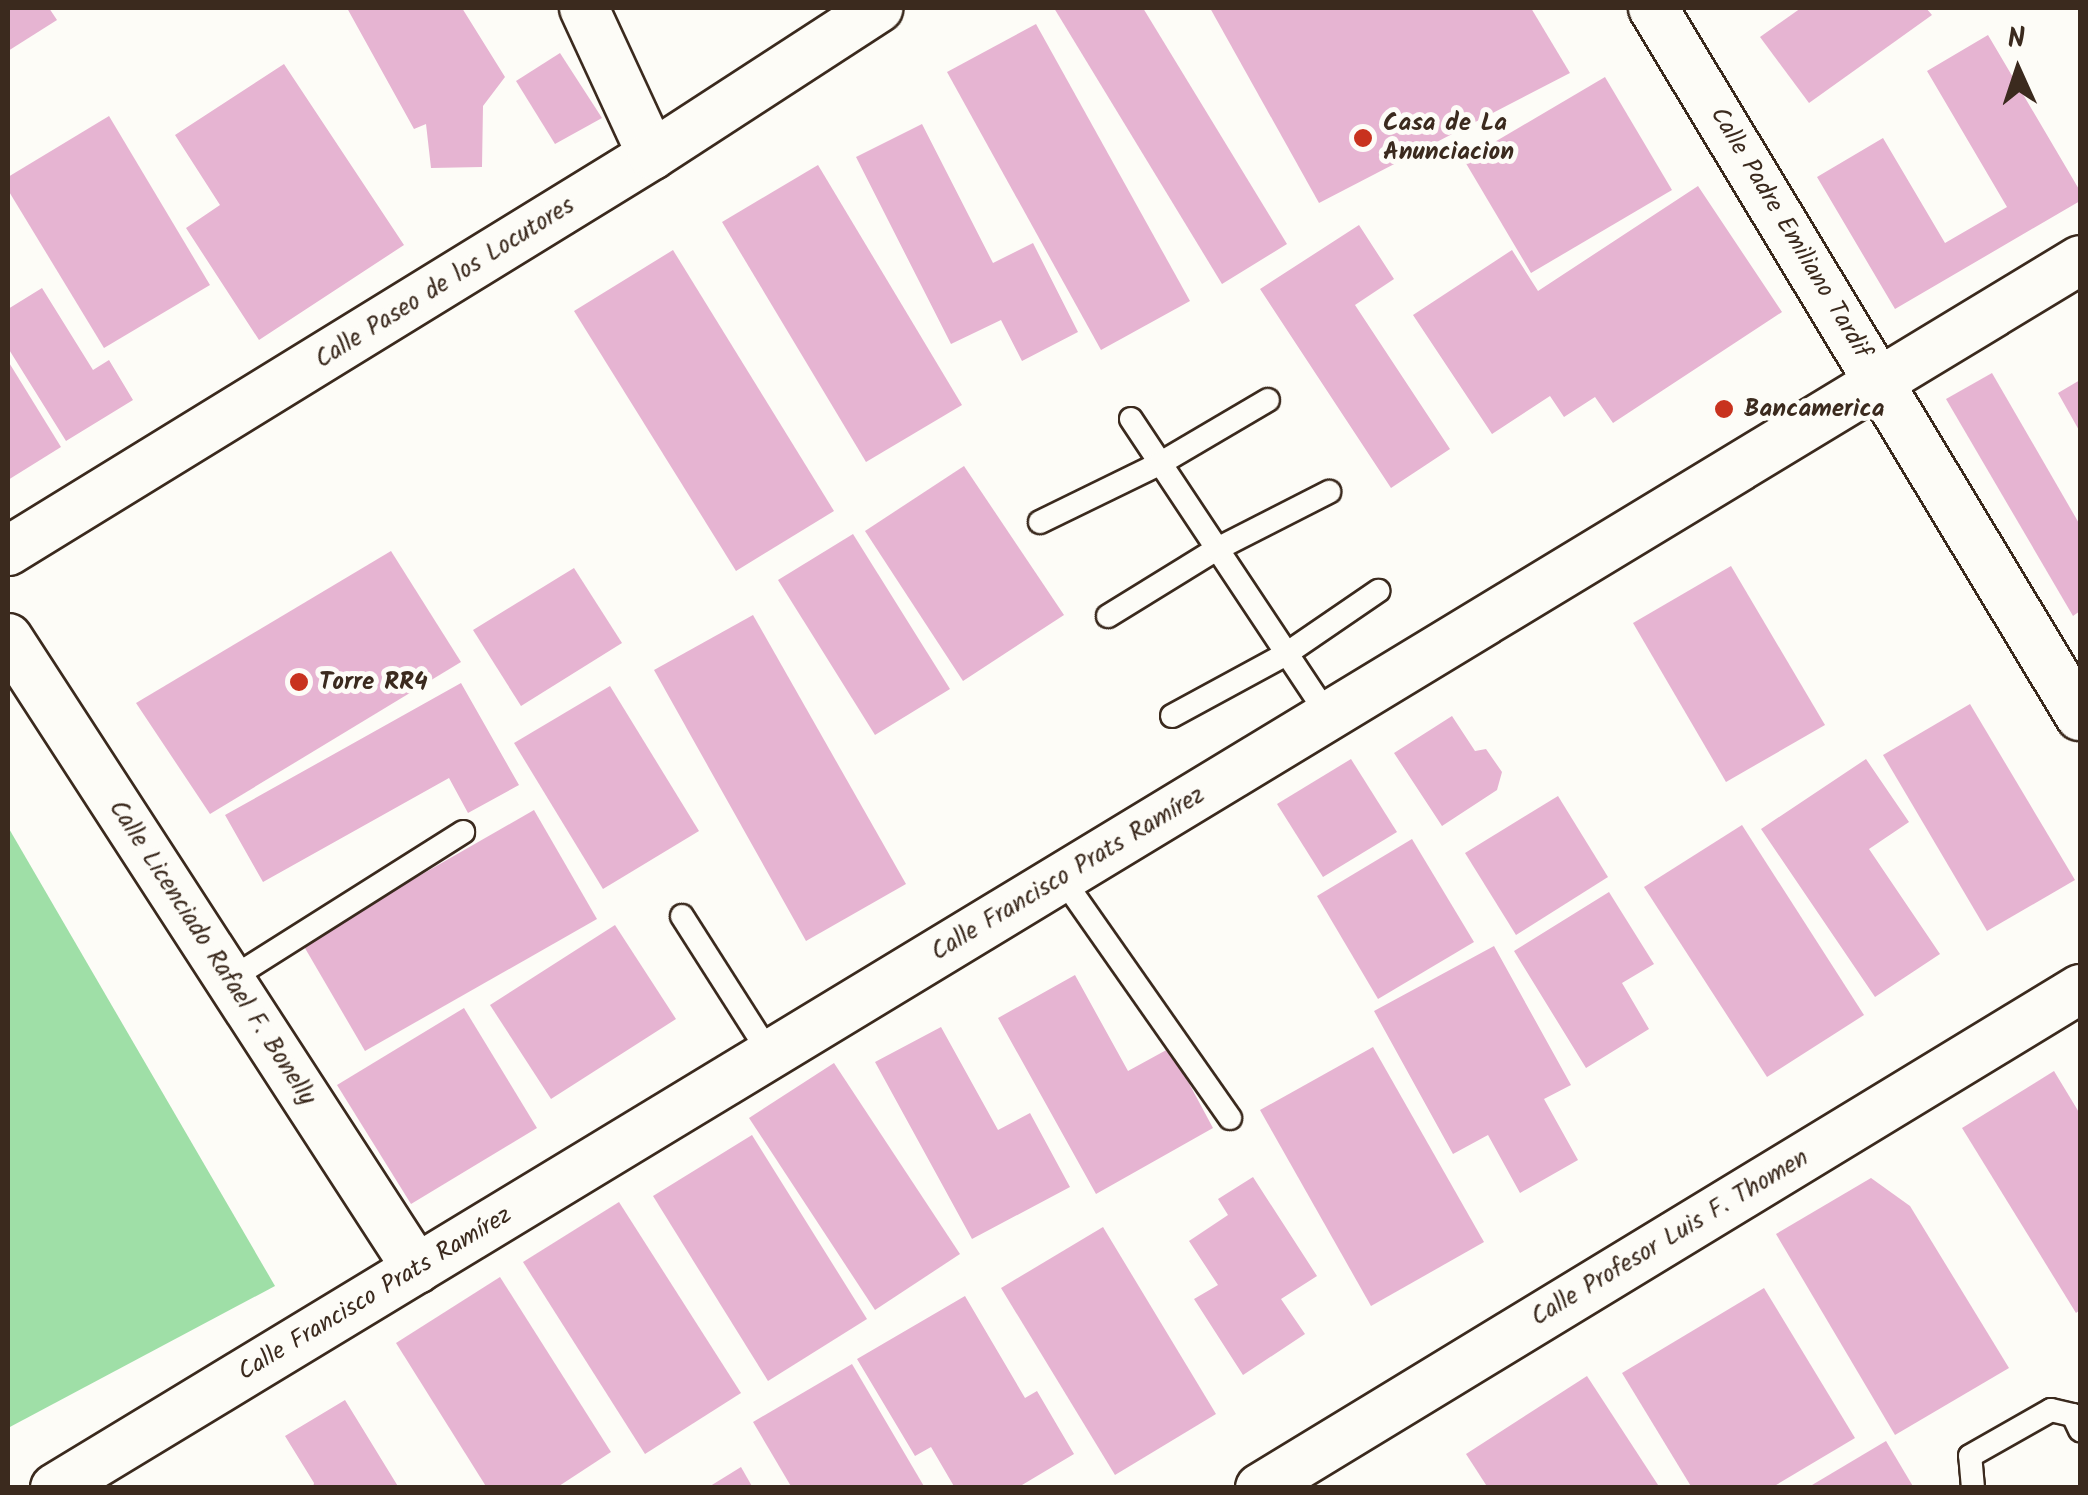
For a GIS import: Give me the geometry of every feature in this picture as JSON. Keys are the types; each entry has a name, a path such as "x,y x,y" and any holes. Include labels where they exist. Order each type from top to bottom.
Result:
{"street":[{"path":"584,8 652,156"},
{"name":"Calle Paseo de los Locutores","path":"8,551 652,156 878,8"},
{"name":"Calle Padre Emiliano Tardif","path":"1653,8 2080,716"},
{"name":"Calle Francisco Prats Ramírez","path":"55,1488 2080,260"},
{"name":"Calle Licenciado Rafael F. Bonelly","path":"8,638 416,1268"},
{"name":"Calle Profesor Luis F. Thomen","path":"1260,1488 2080,989"}],"lane":[{"path":"1040,522 1160,463 1268,400"},
{"path":"1131,419 1328,716"},
{"path":"1108,616 1217,549 1329,492"},
{"path":"1172,716 1286,654 1378,591"},
{"path":"229,980 463,832"},
{"path":"1062,878 1230,1118"},
{"path":"682,916 770,1054"},
{"path":"1973,1488 1970,1456 2051,1410 2072,1415 2080,1430"}],"green space":[{"path":"8,827 275,1286 8,1428"}],"building":[{"path":"8,8 49,8 57,20 8,51"},
{"path":"347,8 462,8 505,77 483,106 482,167 431,168 426,124 414,129"},
{"path":"1054,8 1143,8 1287,244 1222,284"},
{"name":"Casa de La Anunciacion","path":"1210,8 1531,8 1570,73 1319,203"},
{"path":"1801,8 1926,8 1932,15 1809,103 1760,37"},
{"path":"1036,24 1190,301 1101,350 947,72"},
{"path":"1988,35 2080,191 2080,201 1895,309 1817,177 1883,138 1945,243 2007,207 1927,71"},
{"path":"560,53 602,118 555,144 516,81"},
{"path":"284,64 404,245 259,340 186,228 220,205 175,135"},
{"path":"1605,77 1672,190 1531,273 1464,160"},
{"path":"109,116 210,285 104,348 8,190 8,177"},
{"path":"922,124 993,263 1033,243 1078,332 1022,361 1001,320 951,344 856,157"},
{"path":"818,165 962,405 866,462 722,222"},
{"path":"1698,186 1782,312 1613,423 1595,397 1564,417 1550,396 1492,434 1413,315 1512,250 1538,291"},
{"path":"1359,225 1394,279 1355,305 1450,449 1391,488 1260,289"},
{"path":"673,250 834,511 736,571 574,311"},
{"path":"42,288 93,370 109,360 133,400 66,441 8,348 8,309"},
{"path":"8,361 61,447 8,480"},
{"path":"1992,373 2080,525 2080,611 2073,616 1946,399"},
{"path":"2080,380 2080,432 2058,393"},
{"path":"964,466 1064,615 963,681 865,531"},
{"path":"853,534 950,689 875,735 778,580"},
{"name":"Torre RR4","path":"391,551 461,662 210,814 136,703"},
{"path":"1731,566 1825,725 1726,782 1633,623"},
{"path":"574,568 622,643 521,706 473,630"},
{"path":"753,615 906,884 806,941 654,670"},
{"path":"461,683 519,785 468,813 449,778 263,882 225,815"},
{"path":"610,686 699,831 603,889 514,743"},
{"path":"1970,704 2075,880 1987,931 1883,755"},
{"path":"1452,716 1475,751 1486,749 1502,772 1497,790 1442,826 1394,753"},
{"path":"1351,759 1397,832 1323,877 1277,804"},
{"path":"1866,759 1909,822 1869,849 1940,954 1875,997 1761,829"},
{"path":"1558,796 1608,877 1516,935 1465,853"},
{"path":"534,810 597,919 365,1051 302,943"},
{"path":"1742,825 1864,1015 1767,1077 1644,887"},
{"path":"1412,839 1474,942 1378,999 1317,896"},
{"path":"1609,892 1654,964 1622,983 1649,1029 1586,1068 1514,951"},
{"path":"615,925 676,1019 551,1099 490,1005"},
{"path":"1494,946 1571,1085 1544,1099 1578,1160 1520,1193 1488,1135 1453,1154 1374,1011"},
{"path":"1075,975 1128,1071 1170,1048 1213,1128 1096,1194 998,1018"},
{"path":"464,1008 537,1128 411,1204 337,1085"},
{"path":"941,1027 998,1130 1030,1113 1070,1187 972,1239 875,1062"},
{"path":"1373,1047 1484,1242 1371,1306 1260,1110"},
{"path":"834,1063 960,1254 875,1310 749,1118"},
{"path":"2054,1071 2080,1114 2080,1310 2076,1313 1962,1128"},
{"path":"752,1135 867,1319 768,1381 653,1196"},
{"path":"1253,1177 1317,1276 1281,1299 1305,1334 1243,1375 1194,1299 1218,1285 1189,1241 1228,1215 1218,1199"},
{"path":"1871,1178 1910,1206 2009,1368 1895,1435 1776,1234"},
{"path":"619,1202 741,1393 645,1454 523,1262"},
{"path":"1103,1227 1216,1414 1115,1475 1001,1288"},
{"path":"500,1277 611,1452 556,1488 487,1488 396,1343"},
{"path":"1764,1288 1855,1438 1771,1488 1692,1488 1622,1373"},
{"path":"965,1296 1025,1398 1037,1391 1074,1454 1017,1488 955,1488 931,1447 915,1456 857,1359"},
{"path":"852,1364 925,1488 792,1488 753,1422"},
{"path":"1587,1376 1660,1488 1488,1488 1466,1454"},
{"path":"345,1400 399,1488 313,1488 314,1483 285,1436"},
{"path":"1886,1441 1914,1488 1807,1488"},
{"path":"741,1467 753,1488 707,1488"}],"place":[{"name":"Casa de La Anunciacion","path":"1363,138"},
{"name":"Bancamerica","path":"1724,409"},
{"name":"Torre RR4","path":"299,682"}]}
